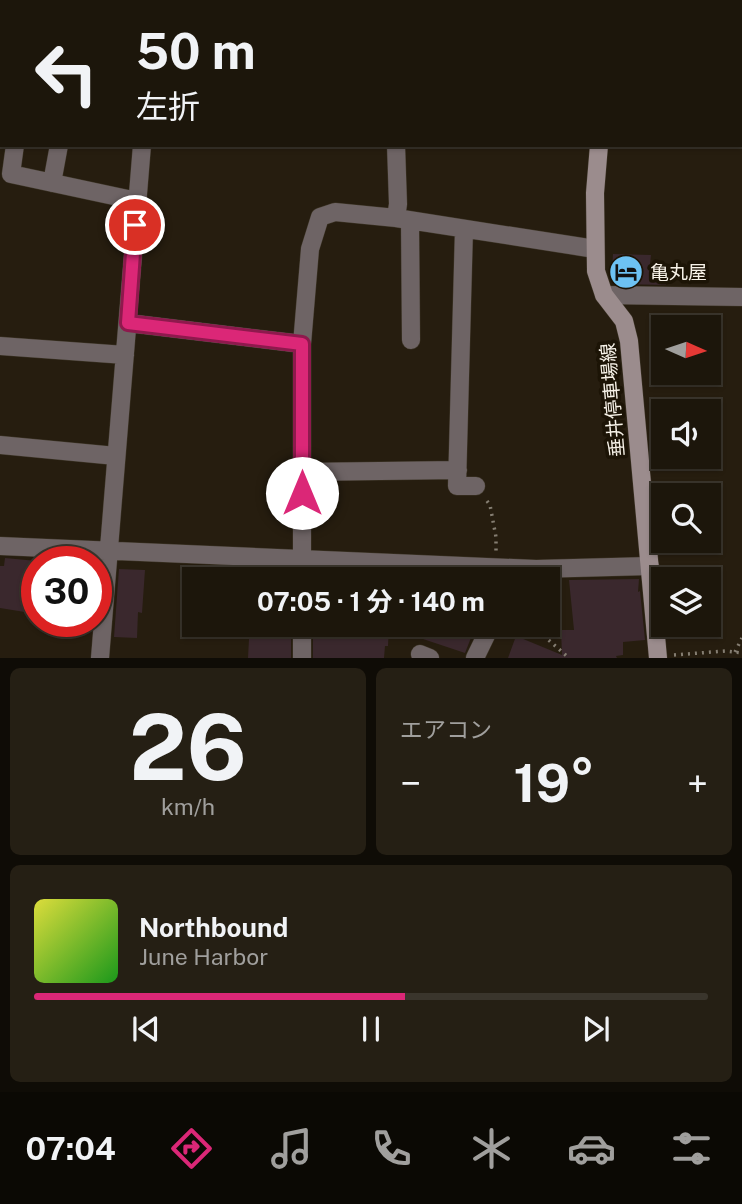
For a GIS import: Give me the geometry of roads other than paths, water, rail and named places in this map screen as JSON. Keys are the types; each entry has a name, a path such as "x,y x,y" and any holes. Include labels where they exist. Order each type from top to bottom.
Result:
{"main road":[{"name":"垂井停車場線","path":"599,147 595,249 597,271 604,295 624,321 629,341 658,657"}],"street":[{"path":"14,147 5,176 137,201"},
{"path":"52,183 59,147"},
{"path":"108,546 142,147"},
{"path":"396,147 398,204 403,219 411,340"},
{"path":"302,567 302,344 310,249 320,216 335,212 403,219 595,249"},
{"path":"464,229 457,486 476,486"},
{"path":"604,295 742,297"},
{"path":"128,323 302,344"},
{"path":"0,346 125,355"},
{"path":"0,445 116,456"},
{"path":"302,472 458,470"},
{"path":"0,546 21,547"},
{"path":"112,550 438,567"},
{"path":"560,568 650,566"},
{"path":"100,658 102,637"},
{"path":"302,637 302,658"},
{"path":"475,658 485,637"}],"place":[{"name":"亀丸屋","path":"626,272"}]}
